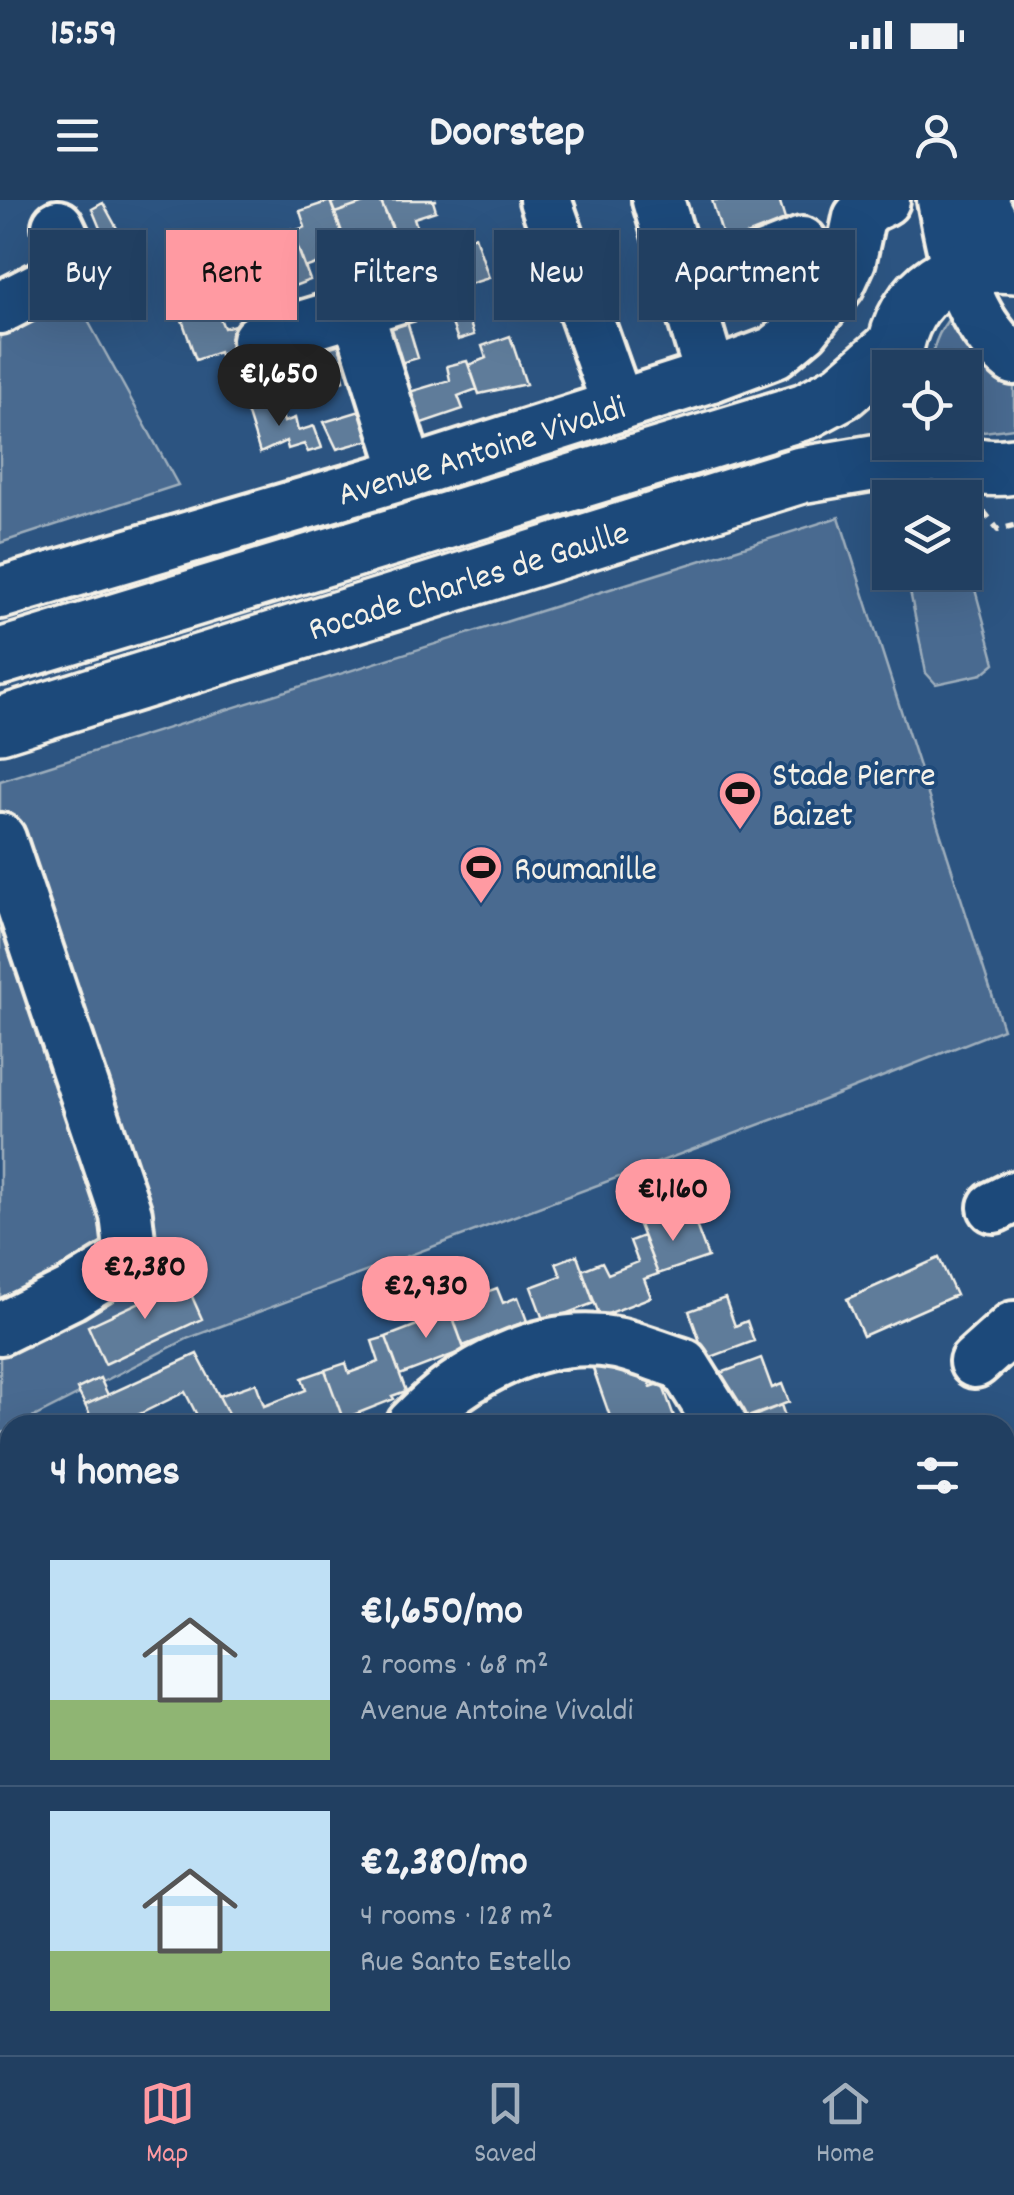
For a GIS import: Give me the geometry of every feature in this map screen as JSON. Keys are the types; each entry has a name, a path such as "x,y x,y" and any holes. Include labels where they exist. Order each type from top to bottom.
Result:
{"main road":[{"path":"895,350 900,325 912,305 943,279 995,263 1014,265"},
{"name":"Rocade Charles de Gaulle","path":"0,657 806,411 872,371"},
{"name":"Rocade Charles de Gaulle","path":"0,725 801,476 874,460"},
{"path":"957,460 1001,483"}],"street":[{"path":"545,200 618,406"},
{"path":"658,200 667,230"},
{"name":"Avenue Antoine Vivaldi","path":"0,593 408,473 775,352 804,328 839,284 850,260 859,218 869,207 884,200"},
{"path":"920,200 943,279 975,314 986,333 1014,359"},
{"path":"943,279 976,203"},
{"path":"976,203 1014,265"},
{"path":"0,308 78,268 58,226"},
{"path":"258,340 324,320"},
{"path":"360,320 408,473"},
{"path":"694,320 711,376"},
{"path":"0,839 126,1214 131,1257 71,1294 0,1328"},
{"path":"976,1362 1014,1327"},
{"path":"421,1415 485,1368 552,1342 614,1343 683,1364 715,1415"}],"path":[{"path":"1001,483 998,530 1014,526"}],"shaded area":[{"path":"960,307 1014,375 1014,428 982,431 982,350 933,350 948,320"},
{"path":"30,308 30,320 88,320 178,485 0,543 0,323"},
{"name":"Roumanille","path":"839,517 1003,1029 806,1107 189,1338 38,1415 0,1415 0,781"},
{"path":"910,590 975,590 995,663 982,674 936,684 926,673"}],"building":[{"path":"363,200 380,200 393,230 341,230 335,213 364,203"},
{"path":"380,200 437,200 433,201 436,211 414,218 418,230 394,230"},
{"path":"712,200 779,200 786,223 765,230 721,230"},
{"path":"330,201 341,230 317,230 317,264 305,268 297,246 297,230 305,227 300,211"},
{"path":"103,203 118,230 101,230 92,209"},
{"path":"331,203 364,203 335,213"},
{"path":"474,236 489,278 474,283"},
{"path":"297,245 310,280 297,285"},
{"path":"182,320 221,320 224,328 238,324 245,345 256,356 224,367 219,352 196,360"},
{"path":"375,320 407,320 418,358 390,366"},
{"path":"451,320 469,320 474,335 458,340"},
{"path":"338,331 344,349 340,350 345,364 340,366 344,380 303,393 299,379 304,377 295,345"},
{"path":"510,336 526,384 479,394 469,365 486,358 482,346"},
{"path":"467,361 477,389 458,396 463,409 416,425 406,393 450,380 447,366"},
{"path":"277,398 284,422 295,418 298,431 314,426 322,448 308,452 304,444 288,449 286,441 260,453 246,408"},
{"path":"370,408 381,437 337,449 324,422"},
{"path":"693,1217 708,1257 658,1274 639,1225 660,1218 665,1228"},
{"path":"643,1236 658,1274 644,1279 651,1297 600,1317 582,1270 602,1262 608,1274 638,1262 630,1241"},
{"path":"577,1255 594,1303 544,1322 531,1287 561,1276 556,1263"},
{"path":"939,1258 956,1295 863,1336 847,1299"},
{"path":"185,1281 202,1319 105,1364 88,1326"},
{"path":"497,1288 503,1303 518,1297 527,1321 463,1346 446,1297 467,1289 470,1298"},
{"path":"725,1298 735,1326 747,1321 754,1341 706,1359 689,1311"},
{"path":"446,1301 465,1350 400,1375 386,1337 430,1320 425,1309"},
{"path":"386,1337 406,1391 353,1415 342,1415 325,1370 346,1363 349,1373 379,1362 372,1341"},
{"path":"197,1354 229,1415 197,1415 185,1392 138,1415 90,1415 85,1405"},
{"path":"761,1358 772,1388 782,1384 789,1402 756,1415 736,1415 721,1373"},
{"path":"590,1360 645,1369 651,1387 662,1383 673,1415 609,1415"},
{"path":"325,1370 342,1415 229,1415 219,1396 256,1383 264,1406 306,1390 302,1378"},
{"path":"100,1378 108,1395 85,1405 77,1389"},
{"path":"781,1405 784,1415 753,1415"}],"place":[{"name":"Stade Pierre Baizet","path":"740,831"},
{"name":"Roumanille","path":"481,905"}]}
